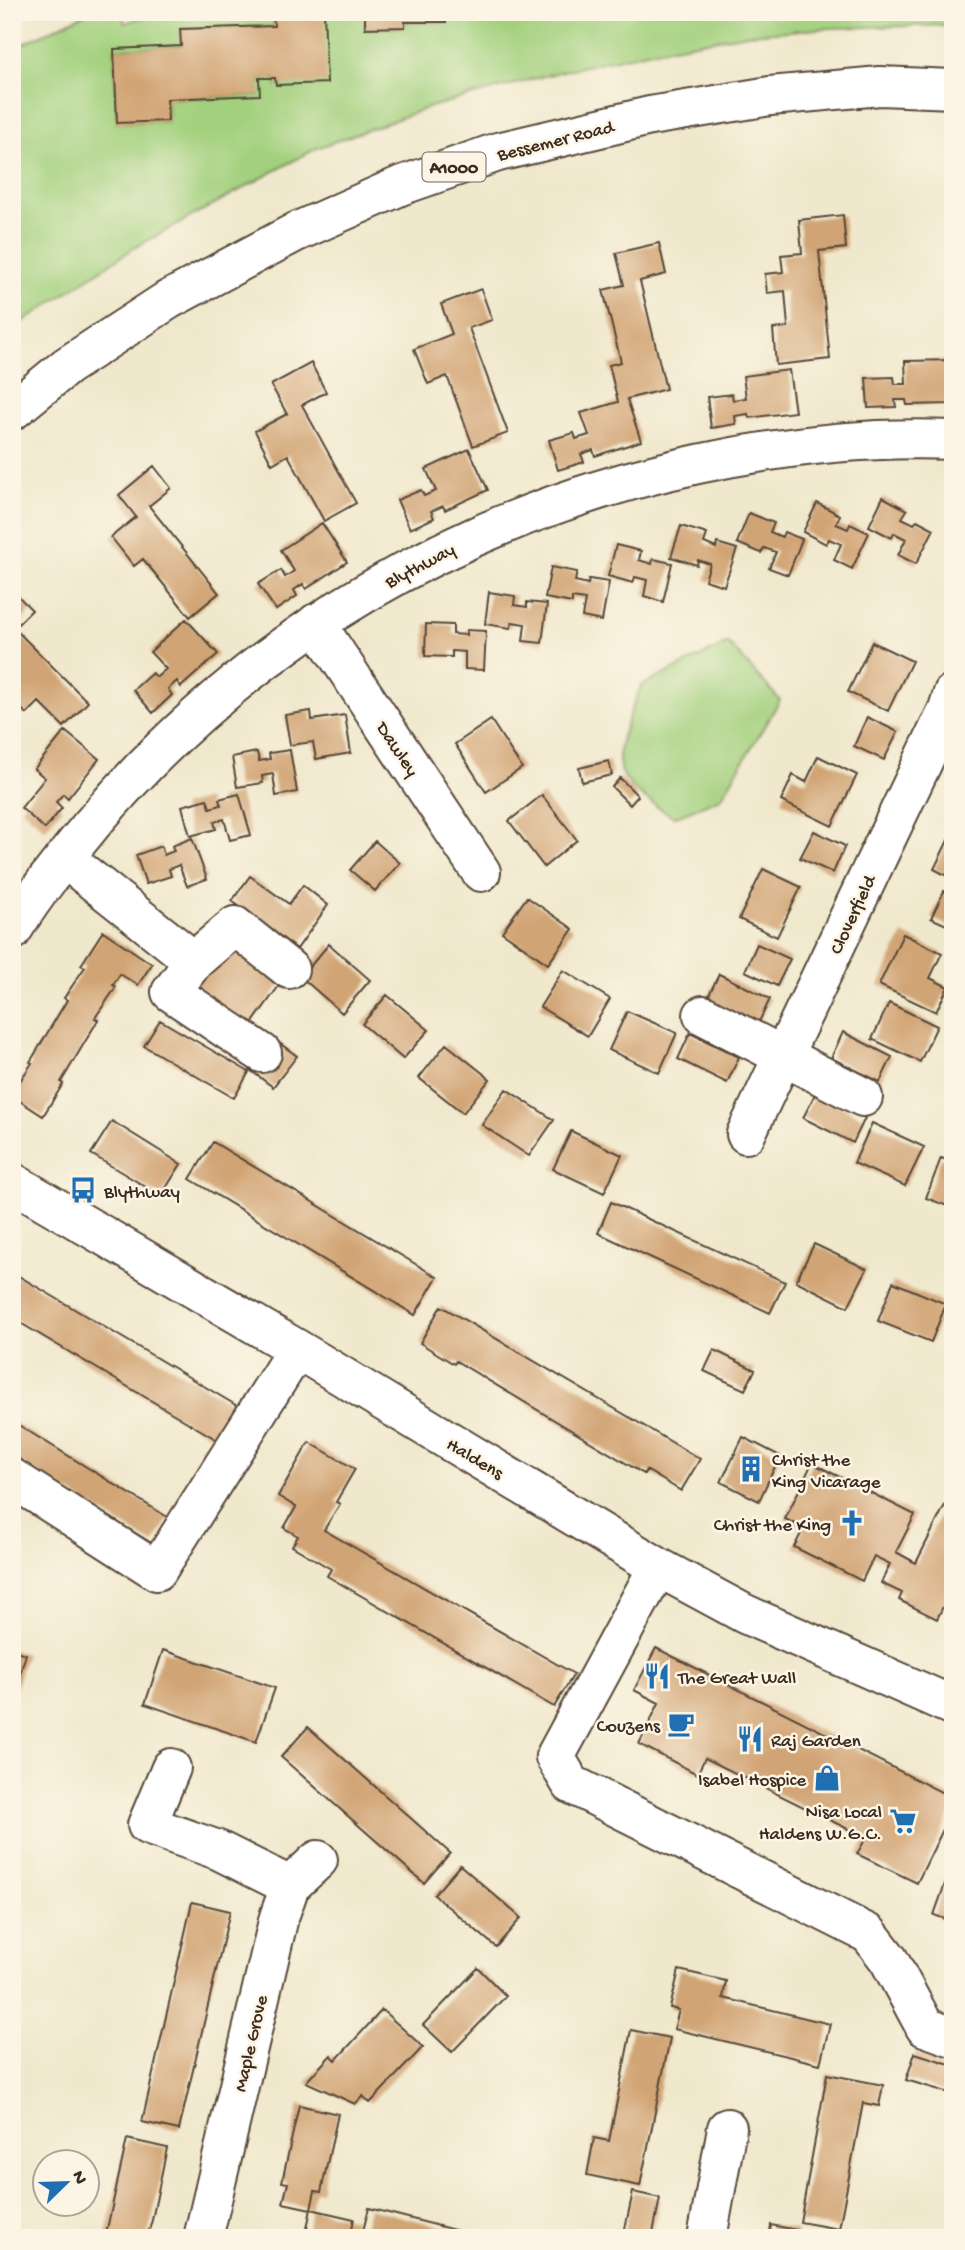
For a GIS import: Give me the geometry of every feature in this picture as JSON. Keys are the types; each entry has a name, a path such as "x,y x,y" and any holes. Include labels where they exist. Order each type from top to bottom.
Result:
{"street":[{"name":"Bessemer Road","path":"12,411 67,366 168,300 296,232 400,186 498,152 650,116 770,96 880,86 953,89"},
{"name":"Blythway","path":"12,931 64,858 122,788 182,728 270,656 316,623 441,551 556,503 644,476 736,456 818,444 908,438 953,440"},
{"name":"Dawley","path":"316,623 481,872"},
{"name":"Cloverfield","path":"746,1134 953,693"},
{"path":"64,858 194,961"},
{"path":"261,1054 171,992 194,961 235,926 289,969"},
{"path":"703,1015 863,1097"},
{"name":"Haldens","path":"12,1182 297,1349 658,1567 745,1614 953,1706"},
{"path":"12,1478 157,1571 297,1349"},
{"path":"658,1567 555,1757 571,1784 869,1934 889,1960 925,2027 953,2037"},
{"path":"171,1768 147,1825 218,1850 290,1886"},
{"name":"Maple Grove","path":"203,2238 279,1917 290,1886 318,1860"},
{"path":"707,2238 727,2128"}],"green space":[{"path":"89,12 123,12 124,23 162,12 273,12 274,26 181,29 181,46 114,49 117,123 168,121 167,99 259,95 259,78 275,78 276,85 324,12 365,12 365,28 404,27 405,22 446,22 446,15 483,15 484,12 531,12 532,15 576,12 953,12 953,25 831,28 748,34 661,49 567,70 430,107 317,148 134,248 12,329 12,49"},
{"path":"728,643 780,700 721,798 674,817 634,789 624,776 619,762 624,731 641,686"}],"building":[{"path":"273,12 324,12 327,83 276,85 275,78 259,78 260,95 167,99 168,121 117,123 114,49 181,46 180,29 274,26"},
{"path":"365,12 484,12 484,15 446,15 446,22 405,22 405,27 365,28"},
{"path":"843,215 846,248 819,251 830,359 776,365 773,329 788,327 785,291 767,293 765,274 783,272 781,255 802,253 799,220"},
{"path":"659,243 666,274 640,281 666,389 627,399 641,441 595,456 593,450 581,454 584,462 558,470 549,440 574,433 576,439 589,435 581,413 618,402 609,365 621,362 603,290 624,285 616,253"},
{"path":"481,289 492,320 469,328 508,433 473,446 447,376 428,384 414,349 452,334 441,304"},
{"path":"953,360 953,404 907,405 906,400 895,400 896,407 868,408 866,378 894,377 895,384 906,384 905,361"},
{"path":"311,363 326,392 302,405 356,503 324,521 288,455 272,464 255,431 287,414 271,385"},
{"path":"789,370 795,412 749,418 748,414 735,416 736,424 711,428 707,397 732,394 733,400 746,398 743,376"},
{"path":"469,449 488,490 445,510 443,506 431,511 434,518 410,529 397,500 421,490 424,496 436,491 426,469"},
{"path":"154,466 171,488 149,506 219,593 190,617 143,559 134,566 111,537 136,517 119,495"},
{"path":"883,497 907,510 902,518 914,524 917,520 934,529 916,564 898,555 906,539 894,533 892,538 869,526"},
{"path":"817,503 840,515 836,524 848,529 850,524 869,533 852,569 834,560 841,544 829,539 826,544 803,532"},
{"path":"749,513 774,523 770,532 782,537 784,532 802,539 788,575 769,568 776,552 764,548 761,553 737,543"},
{"path":"322,523 347,562 306,589 303,584 294,590 297,596 276,610 258,584 281,570 285,577 294,571 281,550"},
{"path":"681,526 707,534 704,543 716,548 717,543 737,549 724,586 705,580 710,564 698,560 697,565 671,557"},
{"path":"616,545 641,551 639,560 652,564 653,559 672,563 663,602 644,596 647,580 635,577 633,583 608,576"},
{"path":"551,567 577,572 575,581 588,584 589,579 609,582 602,621 582,617 585,600 572,598 572,603 545,598"},
{"path":"12,590 32,610 14,628 88,702 64,727 39,702 27,714 12,700"},
{"path":"489,592 515,596 514,605 527,607 527,602 547,604 542,643 523,641 525,624 512,622 511,628 485,624"},
{"path":"186,619 218,654 181,687 177,681 168,689 172,695 153,713 133,690 152,673 157,677 166,669 150,652"},
{"path":"426,624 453,625 453,634 466,635 466,630 486,631 484,670 465,669 465,652 452,651 452,657 425,656"},
{"path":"872,642 912,661 888,711 848,692"},
{"path":"311,711 312,720 345,715 351,753 316,759 313,742 290,745 285,715"},
{"path":"867,717 898,732 884,760 854,746"},
{"path":"491,720 522,768 486,792 455,744"},
{"path":"65,731 99,759 68,798 63,794 56,802 62,808 45,829 21,808 45,778 34,769"},
{"path":"290,750 297,792 276,796 273,774 262,776 263,783 237,787 232,757 257,752 259,761 270,759 269,753"},
{"path":"818,756 857,775 832,826 781,801 793,775 806,782"},
{"path":"609,761 612,775 582,782 579,768"},
{"path":"620,778 638,796 630,805 612,787"},
{"path":"239,794 251,835 230,840 224,819 214,822 216,829 190,836 182,806 207,799 210,808 221,805 219,799"},
{"path":"542,795 577,840 544,867 509,821"},
{"path":"953,830 953,879 934,869"},
{"path":"814,831 845,846 833,873 800,858"},
{"path":"192,838 207,879 187,886 179,865 169,869 171,876 146,884 136,855 161,846 164,855 174,851 172,846"},
{"path":"375,841 400,863 375,891 350,870"},
{"path":"763,869 801,887 777,937 739,919"},
{"path":"250,876 289,904 303,885 328,905 297,949 232,901"},
{"path":"944,891 953,895 953,928 931,918"},
{"path":"527,897 573,929 548,964 502,932"},
{"path":"103,931 152,964 138,985 120,974 113,985 116,987 95,1018 98,1020 43,1116 12,1096 12,1093 32,1063 30,1062 67,1000 64,998 85,967 81,965"},
{"path":"903,934 942,953 930,978 948,987 936,1012 879,985"},
{"path":"225,943 281,983 251,1025 195,985"},
{"path":"329,944 370,980 342,1013 301,977"},
{"path":"757,944 790,959 777,986 745,971"},
{"path":"563,970 610,999 588,1036 540,1007"},
{"path":"719,974 770,999 758,1024 707,999"},
{"path":"387,995 429,1030 403,1059 362,1024"},
{"path":"889,1003 937,1026 920,1062 872,1039"},
{"path":"627,1011 677,1033 659,1073 609,1050"},
{"path":"160,1020 249,1072 234,1098 144,1046"},
{"path":"843,1032 892,1057 880,1082 831,1058"},
{"path":"690,1033 739,1057 727,1083 678,1059"},
{"path":"274,1039 297,1056 273,1087 250,1070"},
{"path":"446,1044 490,1079 463,1113 419,1078"},
{"path":"506,1089 554,1120 529,1156 482,1125"},
{"path":"815,1094 865,1118 853,1143 803,1118"},
{"path":"112,1121 181,1164 161,1196 91,1154"},
{"path":"872,1123 924,1147 905,1186 854,1163"},
{"path":"571,1131 622,1155 604,1193 553,1169"},
{"path":"213,1142 437,1277 415,1315 190,1179"},
{"path":"941,1158 953,1162 953,1208 926,1198"},
{"path":"611,1202 785,1282 770,1313 598,1233"},
{"path":"814,1244 867,1269 848,1307 796,1281"},
{"path":"12,1272 239,1407 219,1441 12,1318"},
{"path":"893,1282 946,1304 931,1342 878,1321"},
{"path":"441,1306 700,1459 681,1491 646,1470 644,1474 456,1361 454,1364 420,1343"},
{"path":"714,1350 755,1370 745,1390 704,1371"},
{"path":"12,1421 169,1518 153,1544 12,1457"},
{"name":"Christ the King Vicarage","path":"743,1437 780,1456 759,1501 721,1482"},
{"path":"309,1442 355,1469 336,1502 340,1504 324,1530 574,1674 554,1707 327,1576 331,1569 292,1546 298,1536 284,1528 296,1507 278,1496"},
{"name":"Christ the King","path":"812,1463 915,1515 896,1552 916,1563 948,1499 953,1502 953,1586 937,1619 899,1600 902,1593 881,1583 890,1564 874,1556 862,1581 794,1547 804,1528 785,1519"},
{"path":"656,1648 953,1798 953,1809 917,1883 857,1854 866,1838 705,1758 697,1774 639,1744 659,1703 634,1690"},
{"path":"12,1650 26,1654 13,1697 12,1697"},
{"path":"163,1650 275,1688 256,1742 145,1704"},
{"path":"308,1727 450,1853 424,1883 281,1757"},
{"path":"953,1864 953,1922 934,1915"},
{"path":"460,1865 521,1918 496,1947 434,1895"},
{"path":"192,1902 230,1911 179,2130 142,2122"},
{"path":"478,1968 506,1996 452,2052 423,2025"},
{"path":"679,1970 726,1981 723,1998 830,2024 820,2064 674,2029 679,2010 670,2008"},
{"path":"382,2010 423,2047 370,2103 363,2096 355,2104 306,2082 331,2055 336,2060"},
{"path":"631,2030 670,2038 640,2186 587,2175 594,2138 609,2141"},
{"path":"915,2053 953,2065 953,2094 906,2080"},
{"path":"827,2074 883,2085 879,2106 863,2103 839,2229 800,2222"},
{"path":"299,2105 338,2114 321,2192 315,2191 311,2209 283,2203 288,2183 282,2182"},
{"path":"127,2139 167,2148 152,2220 147,2238 105,2238"},
{"path":"633,2192 660,2198 652,2238 623,2238"},
{"path":"369,2208 482,2237 482,2238 361,2238"},
{"path":"311,2209 354,2219 350,2238 305,2238"},
{"path":"771,2225 797,2230 796,2238 769,2238"}],"place":[{"name":"Blythway","path":"83,1190"},
{"name":"Christ the King Vicarage","path":"751,1469"},
{"name":"Christ the King","path":"852,1523"},
{"name":"The Great Wall","path":"657,1676"},
{"name":"Couzens","path":"681,1724"},
{"name":"Raj Garden","path":"750,1739"},
{"name":"Isabel Hospice","path":"827,1778"},
{"name":"Nisa Local Haldens W.G.C.","path":"903,1821"}]}
